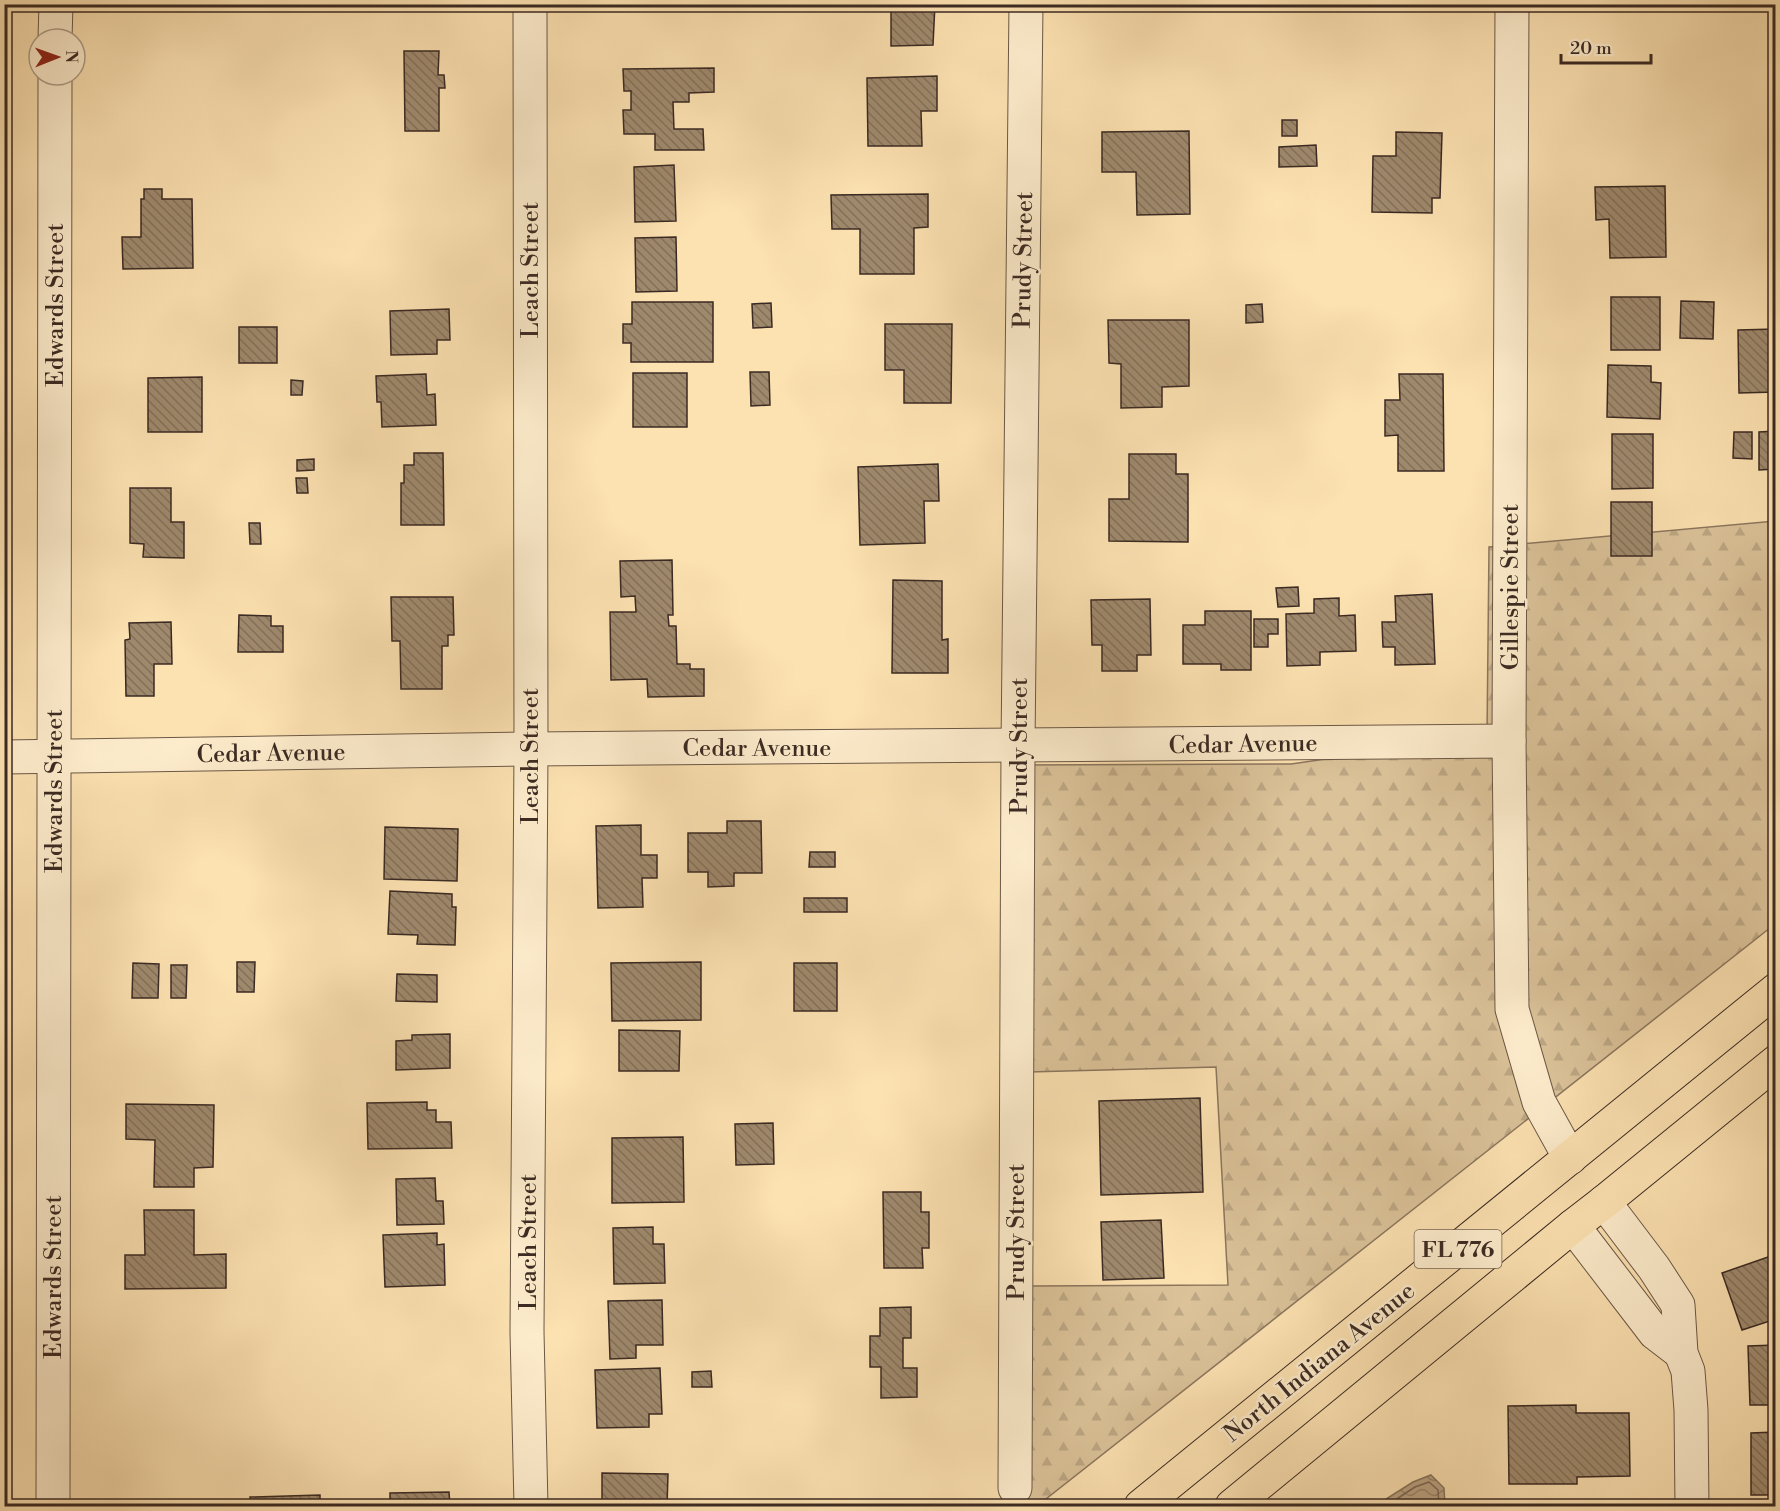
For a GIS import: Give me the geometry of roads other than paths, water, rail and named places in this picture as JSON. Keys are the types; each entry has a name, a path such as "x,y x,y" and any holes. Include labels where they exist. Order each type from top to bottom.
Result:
{"main road":[{"name":"North Indiana Avenue","path":"1141,1506 1776,990"},
{"name":"FL 776","path":"1232,1506 1776,1062"}],"street":[{"path":"56,4 56,27"},
{"name":"Leach Street","path":"530,4 531,749 528,1332 531,1506"},
{"name":"Prudy Street","path":"1016,1488 1018,746 1026,4"},
{"name":"Gillespie Street","path":"1512,4 1509,741 1512,1009 1539,1102 1570,1158"},
{"name":"Edwards Street","path":"53,1506 56,87"},
{"name":"Cedar Avenue","path":"4,757 531,749 1509,741"},
{"path":"1604,1202 1654,1268 1678,1305 1681,1353 1688,1371 1692,1410 1692,1506"},
{"path":"1573,1226 1655,1333 1681,1353"}],"water":[{"path":"1431,1475 1444,1488 1445,1506 1375,1506 1413,1482"}]}
